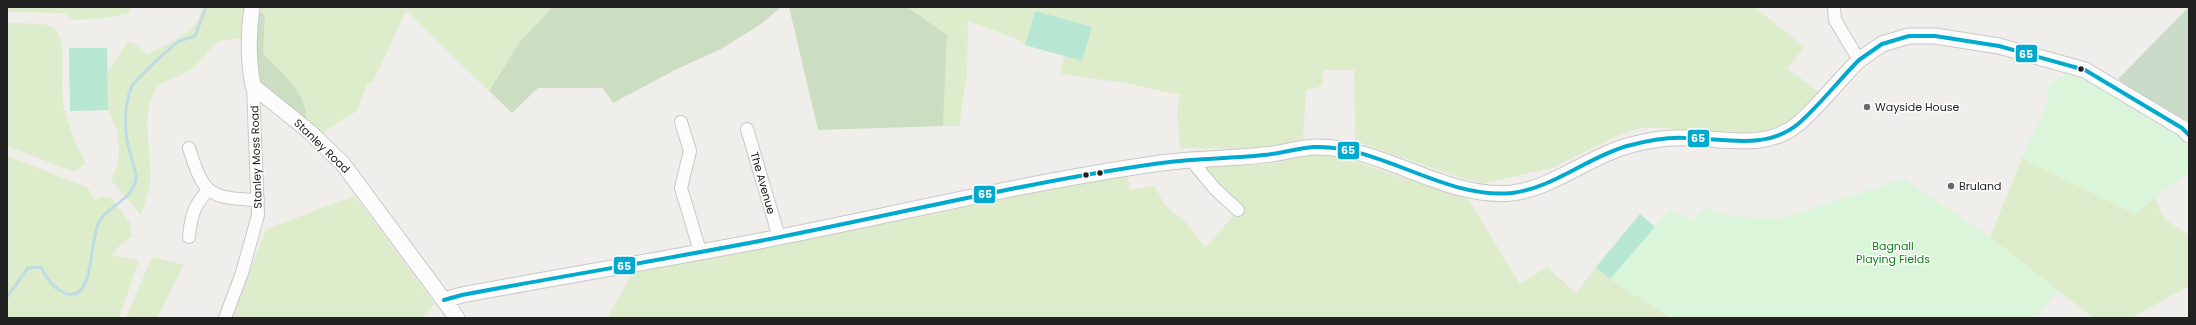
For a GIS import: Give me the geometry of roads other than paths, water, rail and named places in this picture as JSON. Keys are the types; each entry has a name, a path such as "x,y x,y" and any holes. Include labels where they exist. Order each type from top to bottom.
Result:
{"street":[{"path":"252,7 249,29 248,60 253,86"},
{"path":"1834,8 1835,20 1859,60"},
{"path":"444,300 779,237 1105,172 1165,162 1264,155 1312,147 1337,148 1466,188 1495,194 1516,193 1536,187 1624,147 1658,139 1683,138 1749,142 1775,137 1797,124 1859,60 1882,44 1909,36 1935,36 1999,46 2085,70 2185,131"},
{"name":"Stanley Moss Road","path":"226,318 242,273 258,215 253,86"},
{"name":"Stanley Road","path":"253,86 310,132 343,164 457,318"},
{"path":"681,122 690,151 681,188 700,251"},
{"name":"The Avenue","path":"747,129 779,237"},
{"path":"189,148 199,179 208,190 222,197 258,200"},
{"path":"1191,160 1215,189 1238,210"},
{"path":"189,237 191,217 196,204 208,190"}],"waterway":[{"path":"7,297 28,268 41,267 52,284 59,290 68,294 77,293 83,287 87,278 94,240 100,220 126,197 131,191 136,178 127,142 126,126 127,100 132,86 161,56 174,45 180,41 195,36 206,7"}],"place":[{"name":"Wayside House","path":"1867,107"},
{"name":"Bruland","path":"1951,186"}],"park label":[{"name":"Bagnall Playing Fields","path":"1893,252"}]}
